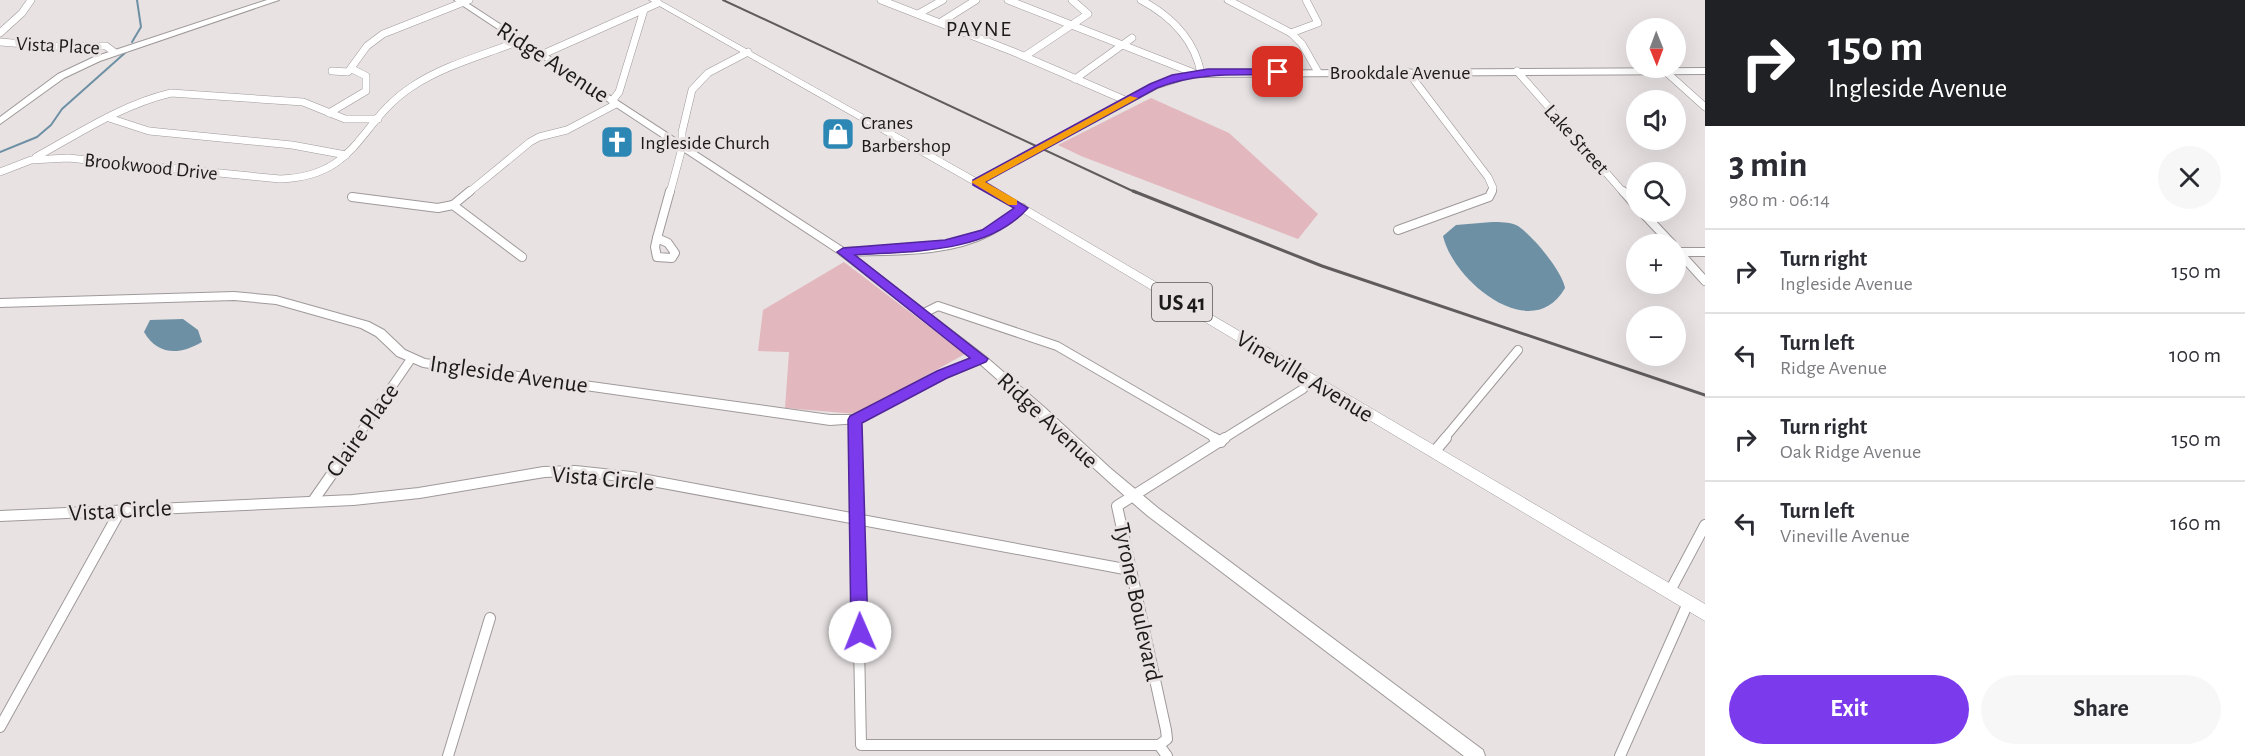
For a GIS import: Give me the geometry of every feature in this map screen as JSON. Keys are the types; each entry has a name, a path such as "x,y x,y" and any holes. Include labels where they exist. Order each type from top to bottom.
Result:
{"main road":[{"name":"Vineville Avenue","path":"655,1 1022,208 1705,613"}],"street":[{"path":"0,33 22,13 31,0"},
{"path":"0,121 61,76 114,52 275,0"},
{"path":"881,0 1025,56 1127,101"},
{"path":"893,5 901,0"},
{"path":"918,14 943,0"},
{"path":"940,22 976,0"},
{"path":"1008,0 1197,73 1198,56 1178,27 1162,10 1141,0"},
{"path":"1072,0 1088,12"},
{"path":"1082,0 1088,12"},
{"path":"1228,0 1292,33 1302,44 1318,72"},
{"path":"1292,33 1318,23 1306,0"},
{"path":"332,71 348,72 367,46 383,34 463,1"},
{"name":"Ridge Avenue","path":"463,1 519,41 843,252 981,359 1135,497 1477,756"},
{"path":"541,55 644,10 655,1"},
{"path":"352,197 438,208 453,205 530,142 539,137 567,130 614,102 644,10"},
{"path":"1025,56 1088,12"},
{"path":"1075,78 1132,38"},
{"path":"109,118 149,131 292,145 346,155 378,118 413,86 519,41"},
{"name":"Vista Place","path":"0,42 49,46 106,46 114,52"},
{"path":"657,238 682,148 682,132 692,90 708,73 748,52"},
{"path":"329,113 366,91 366,76 352,69"},
{"name":"Lake Street","path":"1517,71 1626,195"},
{"name":"Brookdale Avenue","path":"977,182 1164,82 1197,73 1626,71"},
{"name":"Brookdale Avenue","path":"1686,71 1705,71"},
{"path":"1398,230 1489,197 1493,188 1488,177 1408,72"},
{"path":"1673,78 1705,107"},
{"path":"31,160 142,100 171,93 303,102 318,106 345,119 378,118"},
{"name":"Brookwood Drive","path":"0,172 31,160 68,158 280,179 304,179 328,171 346,155"},
{"path":"453,205 522,257"},
{"path":"843,252 923,247 962,241 986,233 1022,208"},
{"path":"1651,222 1662,234"},
{"path":"1686,251 1705,252"},
{"path":"1686,261 1705,281"},
{"name":"Ingleside Avenue","path":"0,303 234,296 276,300 365,325 380,333 411,360 830,420 855,420 942,375 981,359"},
{"path":"922,314 938,306 1057,346 1221,442"},
{"path":"1434,452 1518,350"},
{"name":"Claire Place","path":"313,501 411,360"},
{"name":"Tyrone Boulevard","path":"1159,745 1167,739 1166,730 1117,506 1221,442 1303,389 1312,380"},
{"path":"855,420 861,745 1159,745 1167,756"},
{"name":"Vista Circle","path":"0,516 382,498 522,474 575,471 631,477 1130,570"},
{"path":"0,727 120,511"},
{"path":"1670,591 1705,525"},
{"path":"1620,756 1688,603"},
{"path":"448,756 490,618"}],"shaded area":[{"path":"1151,98 1229,133 1318,214 1298,239 1081,156 1058,145"},
{"path":"844,262 965,354 857,414 785,408 789,352 758,351 763,310"}],"water":[{"path":"1492,222 1516,225 1530,236 1545,253 1558,272 1565,288 1551,304 1533,311 1515,309 1495,301 1477,288 1462,271 1450,254 1443,236 1456,225"},
{"path":"183,319 198,330 202,342 186,349 170,351 156,346 144,332 150,320"}],"waterway":[{"path":"132,42 141,27 137,0"},
{"path":"0,152 37,137 51,125 62,109 126,52"}],"railway":[{"path":"723,0 1137,193"},
{"path":"1133,191 1322,266 1705,395"}],"slow traffic":[{"path":"1013,203 977,182 1133,98"}],"place":[{"name":"Cranes Barbershop","path":"838,134"},
{"name":"Ingleside Church","path":"617,142"}],"district":[{"name":"PAYNE","path":"979,28"}],"route":[{"path":"860,632 855,420 942,375 981,359 843,252 923,247 962,241 986,233 1022,208 977,182 1154,86 1176,77 1208,72 1278,72"}]}
